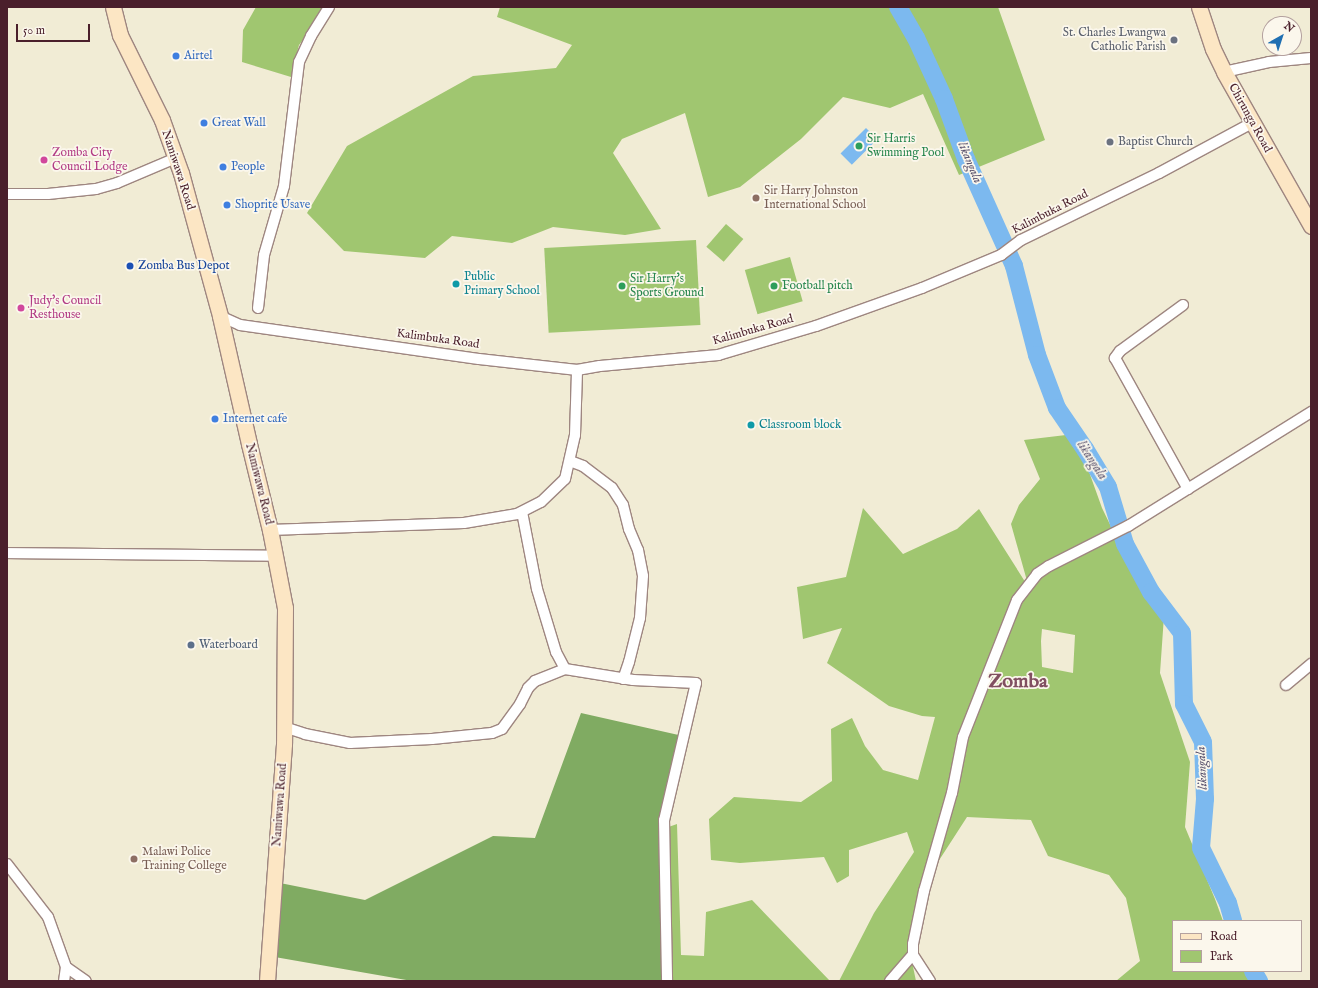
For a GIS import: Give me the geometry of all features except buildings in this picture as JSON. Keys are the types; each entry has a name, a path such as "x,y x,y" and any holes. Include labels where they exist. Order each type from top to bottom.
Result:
{"street":[{"name":"Namiwawa Road","path":"114,7 120,35 162,120 176,158 220,316 270,530 285,608 284,727 267,981"},
{"path":"258,308 264,255 284,186 299,62 311,36 329,7"},
{"name":"Chirunga Road","path":"1199,7 1213,49 1224,72 1311,226"},
{"path":"1224,72 1269,62 1311,58"},
{"name":"Kalimbuka Road","path":"220,316 240,325 479,359 577,370 600,366 718,355 816,326 922,288 1001,255 1020,240 1158,173 1252,124"},
{"path":"7,194 48,194 96,189 117,183 176,158"},
{"path":"1184,305 1120,351 1116,358 1188,489"},
{"path":"270,530 464,523 498,518 522,512 541,502 565,479 570,461 577,414 577,370"},
{"path":"930,981 913,955 912,944 924,891 952,793 963,737 1017,600 1037,574 1049,566 1105,538 1188,489 1311,412"},
{"path":"570,461 583,466 612,488 624,505 629,529 638,550 643,576 640,618 623,679"},
{"path":"522,512 537,589 556,652 565,669"},
{"path":"7,553 274,556"},
{"path":"1286,685 1311,664"},
{"path":"284,727 305,734 350,742 432,739 492,733 502,729 520,704 528,688 535,681 565,669 623,679 655,682 696,683 664,820 667,981"},
{"path":"7,864 48,917 66,967 64,981"},
{"path":"890,981 913,955"},
{"path":"66,967 86,981"}],"green space":[{"path":"256,7 328,7 299,45 291,77 242,62 243,30"},
{"path":"500,7 998,7 1045,140 959,175 923,94 890,108 843,97 801,139 740,187 708,197 685,113 622,139 613,153 661,229 625,235 553,227 512,243 452,236 425,258 344,251 307,213 347,146 473,76 556,68 572,45 497,17"},
{"path":"726,224 743,239 724,262 706,247"},
{"name":"Sir Harry's Sports Ground","path":"696,240 700,325 549,333 544,248"},
{"name":"Football pitch","path":"790,257 803,301 758,314 745,270"},
{"path":"1066,435 1083,455 1102,508 1119,543 1124,558 1164,616 1160,673 1190,762 1185,827 1223,920 1172,920 1172,972 1251,972 1255,981 1116,981 1140,961 1126,898 1109,875 1048,856 1031,820 967,817 936,865 911,957 916,981 839,981 874,913 914,852 907,832 849,850 849,876 837,883 824,857 740,863 711,860 709,819 734,797 801,802 832,781 831,729 852,718 865,746 883,770 918,780 935,717 922,716 889,706 827,663 842,628 803,639 797,587 846,577 863,508 903,554 957,529 979,509 1029,588 1011,524 1019,505 1040,479 1024,440","holes":["1042,629 1075,635 1073,673 1042,667"]},
{"path":"581,713 683,736 660,830 663,981 412,981 269,956 275,882 365,900 493,836 535,838"},
{"path":"677,824 681,955 704,956 706,912 752,900 830,981 663,981 660,830"}],"water":[{"name":"Sir Harris Swimming Pool","path":"866,128 877,139 852,165 841,153"}],"waterway":[{"name":"likangala","path":"898,7 916,38 944,99 966,159 1014,266 1037,355 1057,408 1085,449 1108,487 1125,544 1151,592 1182,633 1184,704 1203,742 1205,799 1201,848 1228,903 1233,920"},
{"name":"likangala","path":"1254,972 1259,981"}],"place":[{"name":"St. Charles Lwangwa Catholic Parish","path":"1174,40"},
{"name":"Airtel","path":"176,56"},
{"name":"Great Wall","path":"204,123"},
{"name":"Baptist Church","path":"1110,142"},
{"name":"Sir Harris Swimming Pool","path":"859,146"},
{"name":"Zomba City Council Lodge","path":"44,160"},
{"name":"People","path":"223,167"},
{"name":"Sir Harry Johnston International School","path":"756,198"},
{"name":"Shoprite Usave","path":"227,205"},
{"name":"Zomba Bus Depot","path":"130,266"},
{"name":"Public Primary School","path":"456,284"},
{"name":"Sir Harry's Sports Ground","path":"622,286"},
{"name":"Football pitch","path":"774,286"},
{"name":"Judy's Council Resthouse","path":"21,308"},
{"name":"Internet cafe","path":"215,419"},
{"name":"Classroom block","path":"751,425"},
{"name":"Waterboard","path":"191,645"},
{"name":"Malawi Police Training College","path":"134,859"}],"district":[{"name":"Zomba","path":"1018,681"}]}
